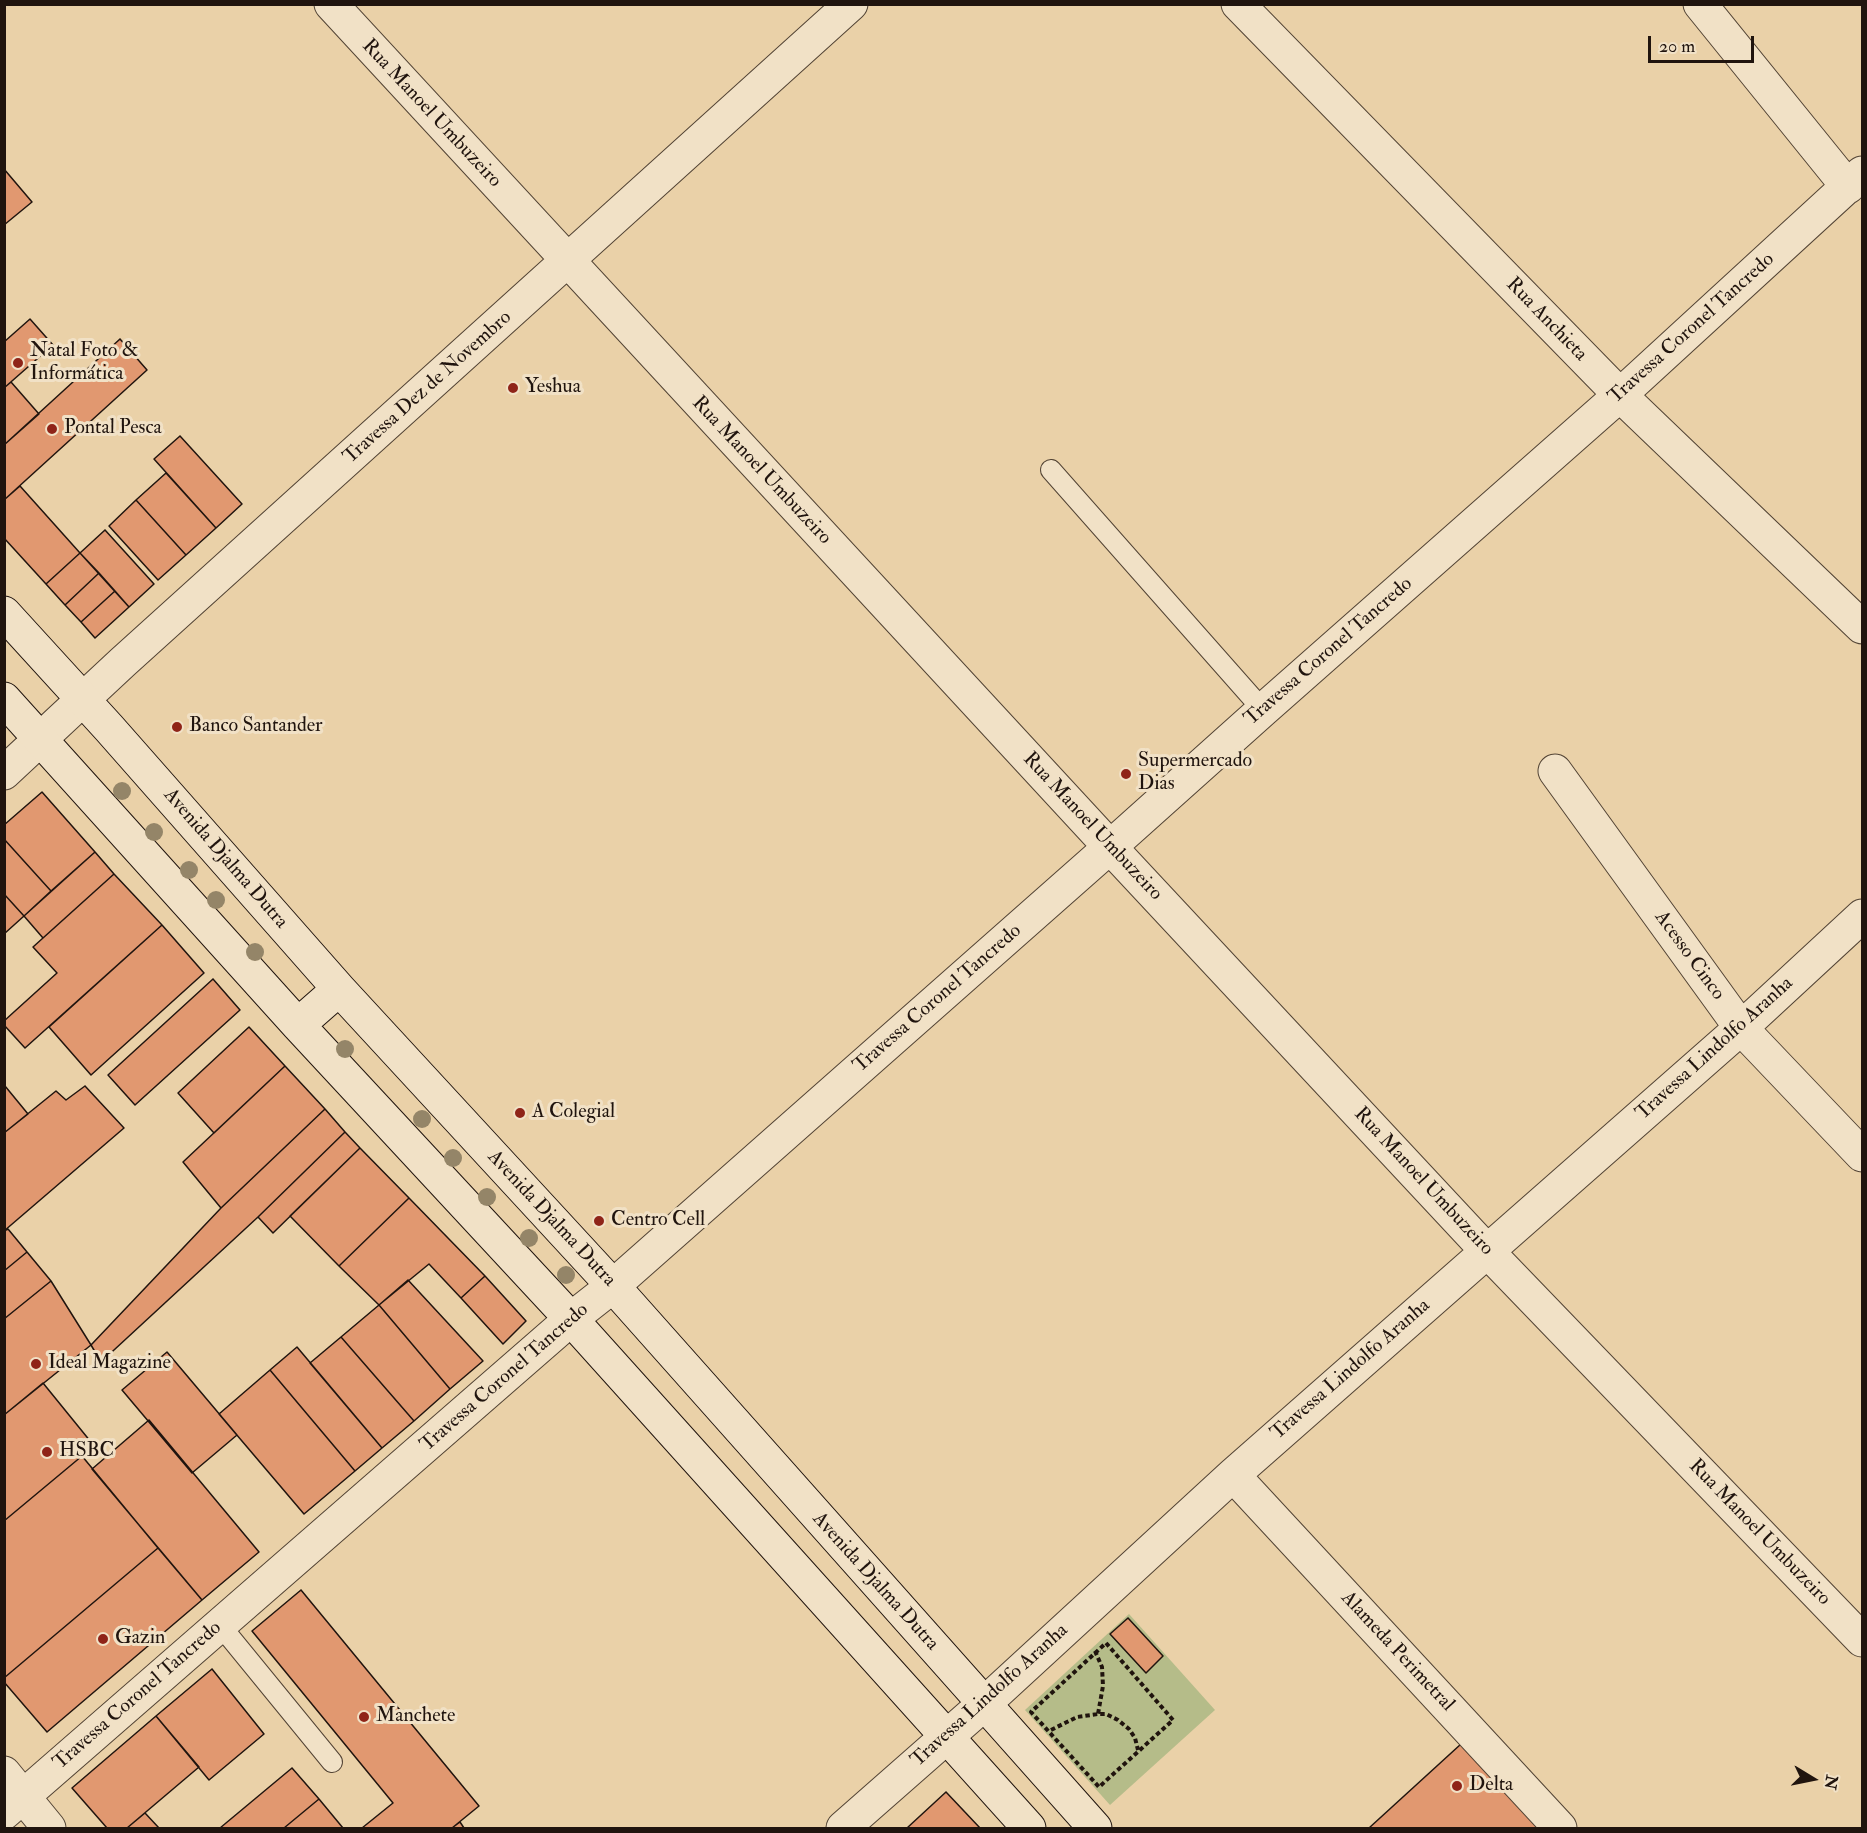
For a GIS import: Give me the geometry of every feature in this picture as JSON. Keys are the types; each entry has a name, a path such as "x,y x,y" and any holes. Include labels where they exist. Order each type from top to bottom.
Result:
{"street":[{"name":"Rua Manoel Umbuzeiro","path":"331,4 1110,847 1487,1251 1863,1640"},
{"name":"Travessa Dez de Novembro","path":"4,773 851,4"},
{"name":"Rua Anchieta","path":"1238,4 1620,395 1857,611"},
{"path":"1700,4 1855,180"},
{"name":"Travessa Coronel Tancredo","path":"11,1794 220,1625 571,1319 613,1286 1620,395 1855,180"},
{"name":"Avenida Djalma Dutra","path":"4,613 339,988 613,1286 1095,1828"},
{"path":"4,699 298,1025 571,1319 1029,1828"},
{"name":"Acesso Cinco","path":"1555,771 1741,1028 1863,1155"},
{"name":"Travessa Lindolfo Aranha","path":"843,1828 984,1704 1233,1475 1741,1028 1863,916"},
{"path":"298,1025 339,988"},
{"name":"Alameda Perimetral","path":"1233,1475 1560,1828"},
{"path":"11,1794 49,1828"}],"lane":[{"path":"1051,470 1263,710"},
{"path":"220,1625 332,1762"}],"path":[{"path":"1072,1622 1096,1653 1102,1667 1103,1686 1098,1714"},
{"path":"1031,1712 1106,1643 1173,1720 1099,1787"},
{"path":"1027,1752 1048,1731 1060,1724 1077,1717 1098,1714 1106,1714 1129,1729 1135,1738 1138,1750"}],"green space":[{"path":"1129,1614 1215,1710 1110,1805 1025,1710"}],"building":[{"path":"4,169 32,202 4,225"},
{"name":"Natal Foto & Informática","path":"30,319 53,345 4,388 4,342"},
{"name":"Pontal Pesca","path":"120,339 147,370 4,500 4,445"},
{"path":"11,382 39,414 4,445 4,388"},
{"path":"180,436 242,504 216,528 154,459"},
{"path":"166,473 216,528 186,555 136,500"},
{"path":"20,486 80,553 46,584 4,538 4,500"},
{"path":"136,500 186,555 158,580 109,526"},
{"path":"105,530 154,584 129,607 80,553"},
{"path":"80,553 99,573 65,605 46,584"},
{"path":"99,573 115,591 81,622 65,605"},
{"path":"115,591 129,607 95,638 81,622"},
{"path":"42,792 95,852 51,891 4,839 4,825"},
{"path":"4,839 51,891 24,916 4,894"},
{"path":"95,852 114,874 43,938 24,916"},
{"path":"114,874 162,925 25,1048 4,1025 4,1021 57,973 33,947"},
{"path":"4,894 24,916 4,934"},
{"path":"162,925 204,973 91,1075 49,1027"},
{"path":"213,979 240,1010 135,1105 108,1075"},
{"path":"249,1027 285,1066 214,1133 178,1093"},
{"path":"285,1066 325,1109 221,1208 183,1162"},
{"path":"85,1086 124,1128 4,1231 4,1133 56,1091 66,1100"},
{"path":"4,1087 28,1114 4,1133"},
{"path":"325,1109 345,1132 258,1217 101,1362 91,1345 221,1208"},
{"path":"345,1132 360,1148 273,1233 258,1217"},
{"path":"360,1148 409,1198 339,1266 290,1216"},
{"path":"409,1198 485,1276 461,1298 429,1264 379,1305 339,1266"},
{"path":"8,1229 27,1252 4,1271 4,1231"},
{"path":"27,1252 51,1281 4,1319 4,1271"},
{"path":"485,1276 526,1321 503,1344 461,1298"},
{"path":"408,1280 483,1361 450,1389 379,1305"},
{"name":"Ideal Magazine","path":"51,1281 91,1345 4,1415 4,1319"},
{"path":"379,1305 450,1389 414,1421 341,1337"},
{"path":"341,1337 414,1421 382,1448 310,1363"},
{"path":"297,1347 382,1448 355,1471 270,1370"},
{"path":"167,1352 237,1435 192,1473 122,1390"},
{"path":"270,1370 355,1471 304,1514 219,1414"},
{"name":"HSBC","path":"43,1383 95,1447 4,1521 4,1415"},
{"path":"149,1420 259,1552 202,1600 92,1469"},
{"path":"82,1456 158,1548 4,1678 4,1521"},
{"name":"Gazin","path":"158,1548 202,1600 47,1732 4,1682 4,1678"},
{"name":"Manchete","path":"301,1590 479,1806 452,1828 362,1828 393,1803 252,1631"},
{"path":"1128,1618 1163,1656 1146,1673 1110,1634"},
{"path":"212,1669 264,1734 209,1780 156,1716"},
{"path":"156,1716 199,1767 127,1828 107,1828 72,1788"},
{"name":"Delta","path":"1461,1744 1539,1828 1369,1828"},
{"path":"292,1768 319,1799 284,1828 220,1828"},
{"path":"946,1792 980,1828 907,1828"},
{"path":"319,1799 343,1828 284,1828"},
{"path":"145,1813 159,1828 127,1828"},
{"path":"460,1822 464,1828 452,1828"}],"place":[{"name":"Natal Foto & Informática","path":"18,363"},
{"name":"Yeshua","path":"513,388"},
{"name":"Pontal Pesca","path":"52,429"},
{"name":"Banco Santander","path":"177,727"},
{"name":"Supermercado Dias","path":"1126,774"},
{"name":"A Colegial","path":"520,1113"},
{"name":"Centro Cell","path":"599,1221"},
{"name":"Ideal Magazine","path":"36,1364"},
{"name":"HSBC","path":"47,1452"},
{"name":"Gazin","path":"103,1639"},
{"name":"Manchete","path":"364,1717"},
{"name":"Delta","path":"1457,1786"}]}
